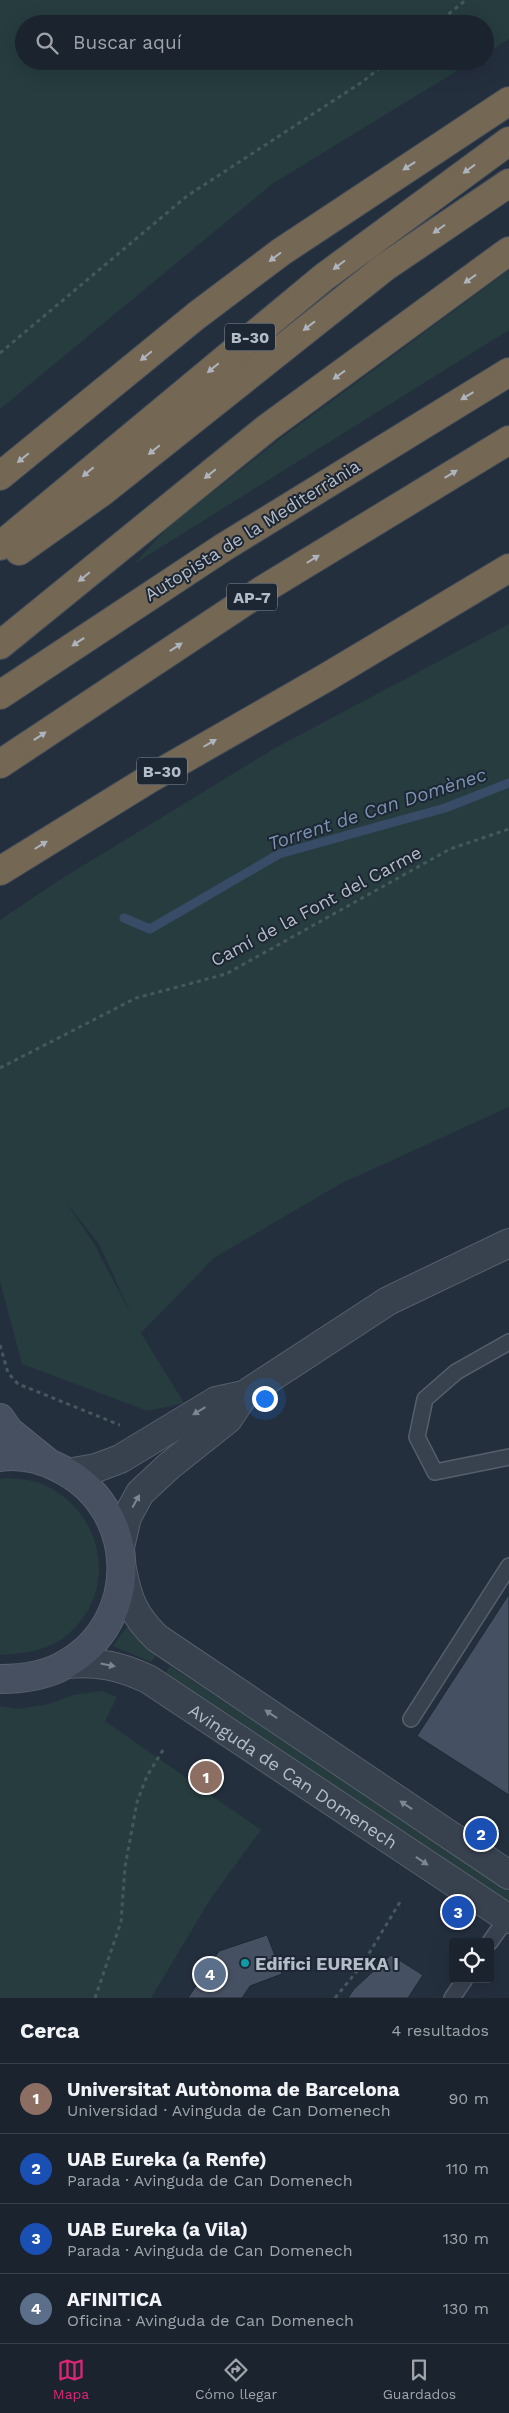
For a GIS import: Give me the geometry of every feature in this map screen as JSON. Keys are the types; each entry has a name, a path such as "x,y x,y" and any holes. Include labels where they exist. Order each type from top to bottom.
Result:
{"highway":[{"path":"0,476 196,316 281,252 509,101"},
{"name":"B-30","path":"0,546 324,277 509,140"},
{"path":"0,565 102,492 385,267 509,183"},
{"path":"0,645 267,428 509,250"},
{"name":"Autopista de la Mediterrània","path":"0,695 232,542 509,372"},
{"name":"AP-7","path":"0,764 264,589 509,440"},
{"path":"327,677 509,568"},
{"name":"B-30","path":"0,871 148,779 327,677 509,587"}],"street":[{"path":"0,1457 26,1457 59,1468 96,1468 120,1460 216,1401 244,1395 388,1301 509,1243"},
{"path":"0,1679 22,1679 46,1674 66,1664 84,1651 100,1635 111,1615 119,1594 121,1558 127,1517 140,1493 169,1466 228,1419 244,1395"},
{"path":"0,1418 9,1430 86,1486 103,1504 114,1524 126,1592 134,1612 157,1638 509,1874"},
{"name":"Avinguda de Can Domenech","path":"66,1664 85,1662 107,1664 148,1679 508,1919"}],"lane":[{"path":"509,1342 456,1372 425,1399 417,1437 435,1472 509,1458"},
{"path":"411,1719 509,1566"},
{"path":"493,1938 508,1919"},
{"path":"452,1998 462,1983"}],"path":[{"path":"447,15 466,0"},
{"path":"0,353 188,196 362,82 377,70"},
{"name":"Camí de la Font del Carme","path":"0,1068 136,998 226,974 450,849 509,829"},
{"path":"0,1345 2,1361 8,1373 18,1384 125,1428"},
{"path":"96,1998 121,1922 125,1867 136,1802 147,1776 163,1750"},
{"path":"335,1998 362,1965 400,1902"}],"green space":[{"path":"0,0 509,0 509,39 494,48 494,15 15,15 15,70 458,70 272,184 0,409"},
{"path":"509,270 509,330 134,564 170,525 280,439"},
{"path":"509,624 509,1107 340,1184 214,1258 141,1333 184,1403 148,1411 22,1364 0,1281 0,920 58,881 275,748","holes":["65,1201 99,1244 132,1316 93,1242"]},
{"path":"6,1478 40,1483 62,1496 80,1513 92,1533 98,1555 98,1578 93,1600 81,1621 62,1639 40,1649 0,1655 0,1479"},
{"path":"128,1625 156,1655 151,1662 113,1646"},
{"path":"170,1666 509,1890 509,1902 165,1674"},
{"path":"102,1691 117,1697 105,1721 261,1830 211,1898 151,1998 0,1998 0,1706 18,1709 49,1704 73,1695"}],"building":[{"path":"509,1594 509,1795 417,1736"},
{"name":"Edifici EUREKA I","path":"267,1935 282,1974 250,1986 242,1998 188,1998 219,1951"},
{"name":"Edifici EUREKA I","path":"391,1955 423,1975 408,1998 348,1998 354,1989"}],"waterway":[{"name":"Torrent de Can Domènec","path":"124,918 150,929 279,854 445,808 509,783"}],"place":[{"name":"Universitat Autònoma de Barcelona","path":"206,1777"},
{"name":"UAB Eureka (a Renfe)","path":"481,1834"},
{"name":"UAB Eureka (a Vila)","path":"458,1912"},
{"name":"Edifici EUREKA I","path":"245,1963"},
{"name":"AFINITICA","path":"210,1974"}]}
